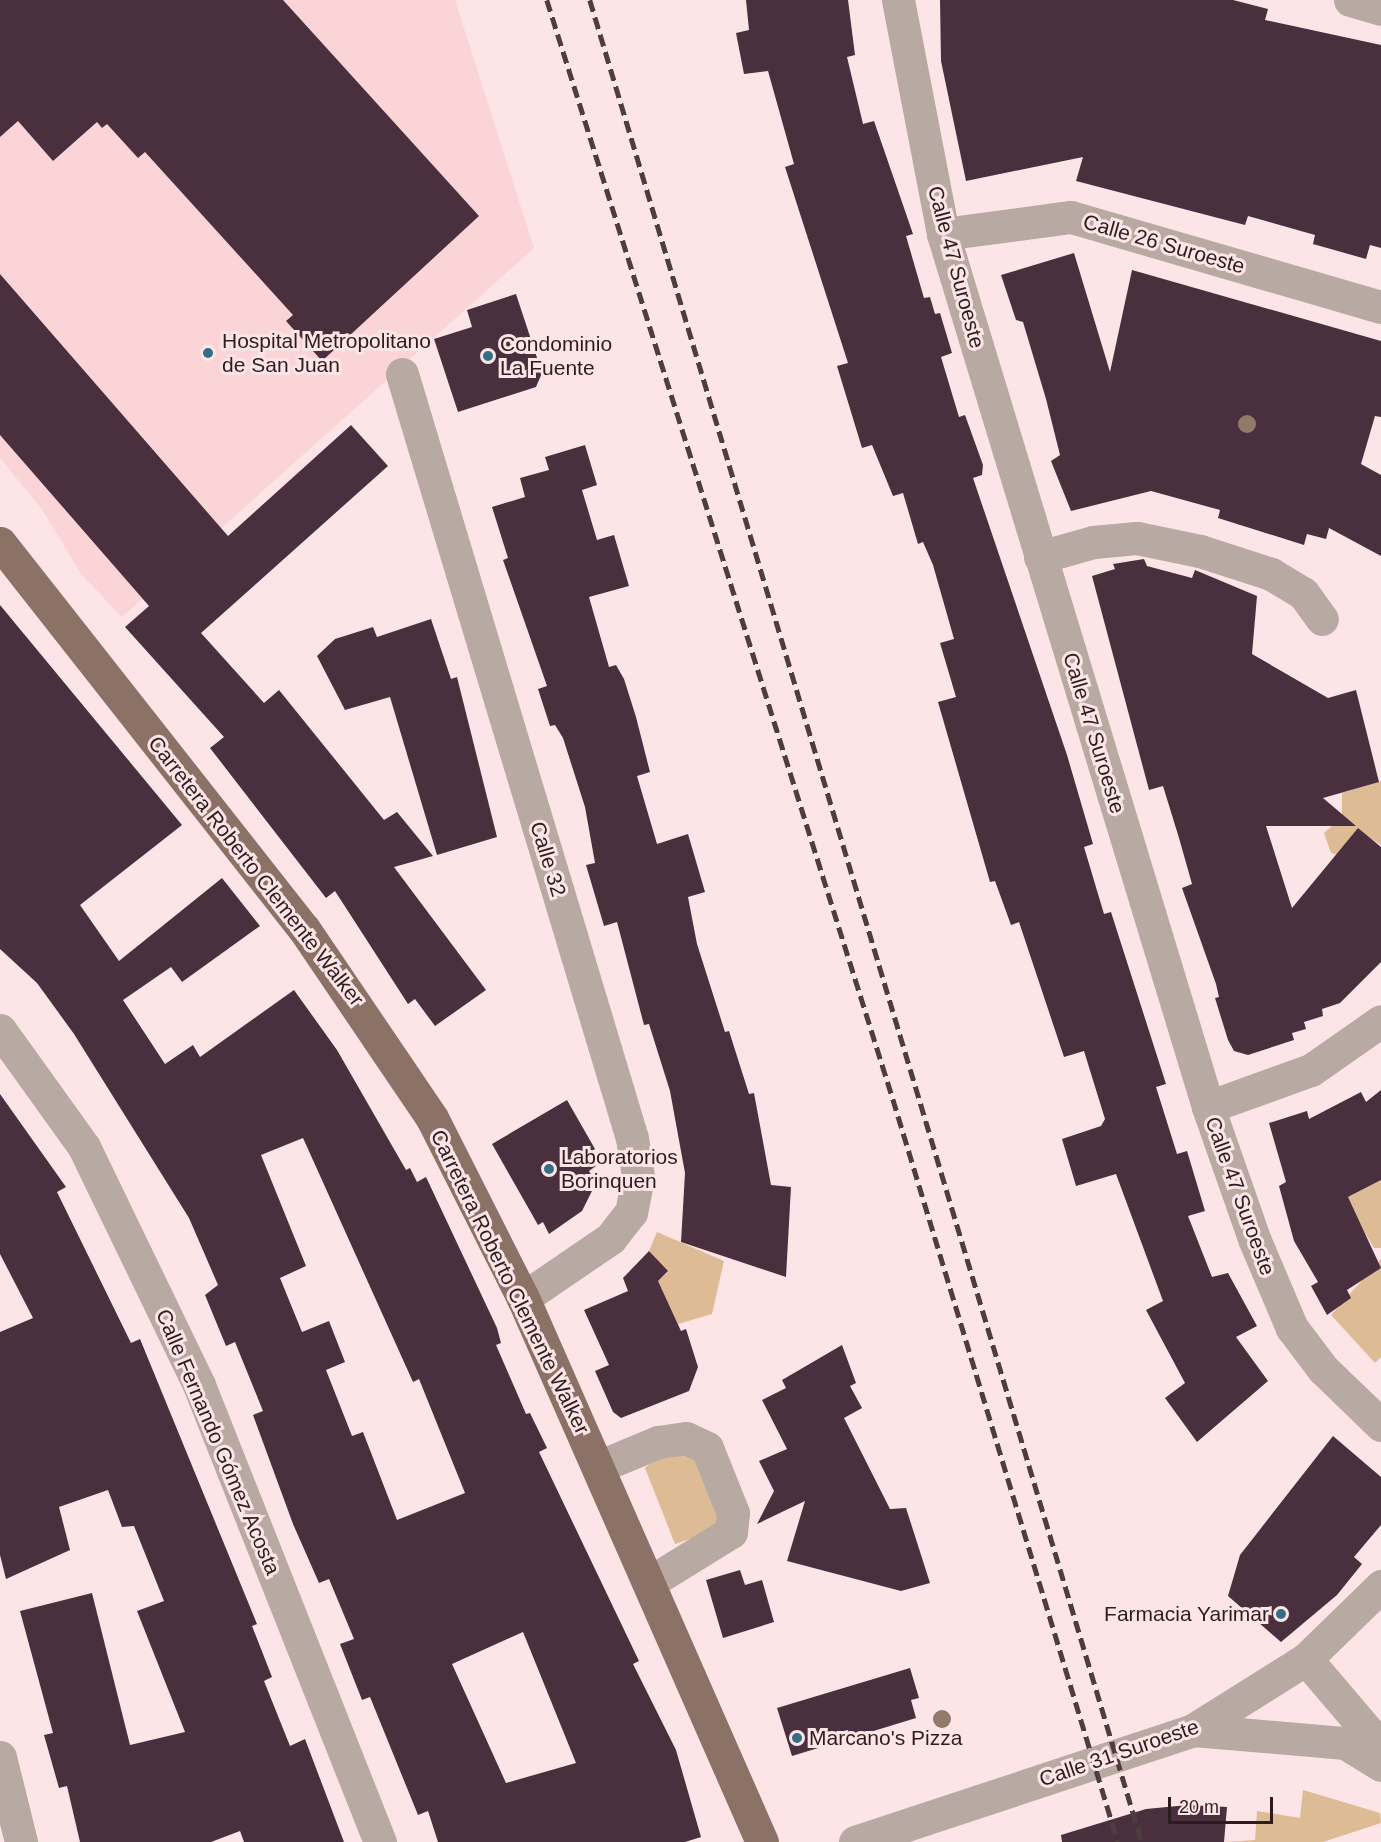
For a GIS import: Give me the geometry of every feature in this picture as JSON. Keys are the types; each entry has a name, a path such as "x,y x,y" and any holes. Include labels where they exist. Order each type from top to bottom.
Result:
{"main road":[{"name":"Carretera Roberto Clemente Walker","path":"0,543 363,1009 432,1118 523,1298 650,1582 762,1842"}],"street":[{"name":"Calle 47 Suroeste","path":"898,0 943,234 1208,1107 1255,1241 1292,1328 1323,1369 1381,1425"},
{"path":"1350,0 1381,9"},
{"name":"Calle 26 Suroeste","path":"943,234 1071,217 1381,307"},
{"name":"Calle 32","path":"402,374 632,1138 638,1177 631,1212 611,1238 523,1298"},
{"path":"1040,557 1093,542 1137,538 1190,549 1271,574 1303,593 1322,618"},
{"path":"1208,1107 1311,1070 1381,1021"},
{"name":"Calle Fernando Gómez Acosta","path":"0,1030 84,1146 199,1385 380,1842"},
{"path":"598,1467 658,1442 686,1438 707,1448 733,1513 731,1532 650,1582"},
{"name":"Calle 31 Suroeste","path":"855,1842 1193,1730 1306,1659 1381,1586"},
{"path":"1306,1659 1381,1747"},
{"path":"1193,1730 1326,1739 1372,1755 1381,1765"},
{"path":"0,1757 21,1842"}],"shaded area":[{"name":"Hospital Metropolitano de San Juan","path":"0,0 455,0 534,248 122,617 82,575 41,508 0,458"},
{"path":"1381,781 1381,845 1368,837 1351,858 1331,853 1324,833 1342,817 1342,793"},
{"path":"1381,1180 1381,1248 1374,1248 1345,1199"},
{"path":"657,1232 724,1261 712,1314 678,1324 657,1282 668,1272 649,1251"},
{"path":"1381,1259 1381,1357 1375,1363 1331,1315"},
{"path":"694,1455 719,1509 714,1531 675,1544 645,1468 659,1456"},
{"path":"1303,1790 1380,1813 1381,1823 1323,1842 1224,1842 1255,1840 1257,1811 1300,1818"}],"building":[{"path":"0,0 283,0 479,216 322,361 286,321 293,315 145,152 138,158 107,124 102,128 97,122 53,161 18,121 0,137"},
{"path":"746,0 848,0 855,55 847,57 863,124 874,121 913,234 906,236 924,298 930,297 935,314 940,313 952,353 941,357 959,417 965,415 983,465 982,475 973,478 1067,755 1093,844 1084,847 1104,914 1111,912 1166,1084 1156,1087 1177,1154 1187,1151 1205,1211 1188,1216 1212,1277 1228,1273 1257,1326 1236,1337 1268,1381 1197,1442 1165,1398 1185,1383 1146,1310 1163,1301 1116,1174 1076,1186 1062,1139 1101,1126 1105,1119 1084,1051 1064,1057 1019,922 1011,925 995,881 990,882 938,702 956,697 940,643 954,639 933,565 923,542 918,544 903,493 893,496 872,445 862,448 837,366 848,363 785,167 794,164 768,71 744,74 736,33 749,30"},
{"path":"940,0 1233,0 1268,9 1265,20 1381,45 1381,248 1370,245 1366,259 1313,244 1315,235 1248,216 1245,225 1076,181 1083,157 966,181 941,61"},
{"path":"1074,253 1110,372 1132,270 1381,341 1381,417 1375,416 1361,464 1381,475 1381,556 1329,528 1326,539 1307,534 1304,545 1218,518 1220,510 1151,491 1071,511 1051,461 1060,455 1046,399 1023,322 1016,320 1001,275"},
{"path":"0,274 228,536 351,425 388,466 201,633 264,703 279,690 384,820 397,812 433,856 394,867 486,990 435,1026 415,999 408,1004 335,891 326,898 210,748 224,737 125,627 149,606 0,435"},
{"name":"Condominio La Fuente","path":"516,294 542,373 536,387 458,412 434,339 472,327 467,310"},
{"path":"585,445 597,485 582,490 597,540 614,535 629,586 589,597 609,667 616,665 624,679 636,717 650,772 637,776 657,844 688,834 705,892 688,897 697,944 725,1032 729,1031 749,1094 754,1093 771,1185 791,1187 786,1277 681,1242 685,1173 670,1091 649,1024 644,1025 617,922 604,926 586,865 595,863 585,807 563,738 555,725 550,726 538,689 547,686 503,560 508,558 492,507 525,497 520,478 549,470 545,457"},
{"path":"1144,559 1147,566 1192,578 1195,570 1257,596 1252,654 1328,698 1356,690 1379,782 1323,798 1356,826 1266,826 1292,908 1358,828 1381,847 1381,962 1340,1003 1322,1009 1323,1016 1304,1022 1306,1029 1292,1033 1294,1040 1248,1055 1234,1051 1228,1040 1215,998 1219,997 1216,984 1182,888 1192,884 1179,838 1163,786 1149,790 1092,576 1115,569 1113,564"},
{"path":"0,605 182,825 80,905 119,961 222,878 260,926 182,982 171,967 123,1000 165,1064 193,1045 200,1057 294,990 337,1050 406,1170 410,1168 417,1182 426,1177 497,1328 501,1343 496,1345 526,1414 530,1413 547,1448 539,1452 639,1661 633,1664 676,1750 701,1837 685,1842 438,1842 428,1811 418,1815 370,1697 362,1700 340,1644 354,1639 329,1579 319,1583 293,1524 253,1415 263,1411 235,1342 226,1346 205,1295 218,1285 189,1218 74,1034 37,983 0,949","holes":["303,1138 413,1382 419,1379 465,1493 397,1520 363,1432 352,1436 326,1370 345,1362 329,1321 302,1332 280,1278 306,1266 261,1155","523,1632 576,1763 506,1783 452,1664"]},
{"path":"431,619 451,679 457,677 497,837 437,855 390,697 345,710 317,656 335,639 373,627 377,637"},
{"path":"1381,1090 1381,1180 1348,1197 1381,1268 1347,1290 1351,1298 1327,1315 1311,1286 1318,1282 1294,1241 1279,1186 1286,1182 1269,1123 1307,1111 1309,1119 1361,1092 1366,1102"},
{"path":"0,1094 66,1187 57,1192 131,1343 140,1339 257,1624 252,1626 272,1677 264,1681 290,1746 305,1739 344,1842 244,1842 240,1831 211,1842 80,1842 67,1786 59,1788 44,1735 53,1733 20,1611 92,1593 130,1745 185,1732 137,1611 164,1601 134,1526 122,1527 108,1490 59,1507 70,1550 6,1579 0,1555 0,1332 33,1318 0,1254"},
{"name":"Laboratorios Borinquen","path":"567,1100 595,1149 588,1153 596,1166 589,1171 596,1183 582,1211 549,1234 543,1222 538,1225 492,1144"},
{"path":"649,1251 668,1271 658,1281 681,1331 686,1329 698,1367 689,1391 621,1418 613,1412 595,1371 609,1365 584,1310 628,1291 623,1278"},
{"path":"842,1345 856,1383 850,1386 862,1408 844,1418 890,1509 906,1508 930,1583 901,1591 787,1561 805,1501 757,1524 774,1491 759,1461 787,1449 762,1400 786,1388 782,1380"},
{"path":"1333,1436 1381,1477 1381,1525 1354,1557 1362,1564 1337,1595 1281,1642 1228,1596 1240,1555"},
{"path":"740,1570 745,1585 762,1580 774,1622 723,1638 706,1580"},
{"path":"910,1668 919,1698 911,1700 916,1718 792,1756 777,1708"},
{"path":"1188,1805 1227,1807 1224,1842 1062,1842 1061,1835 1146,1809"}],"railway":[{"path":"547,0 893,1099 1118,1842"},
{"path":"590,0 1142,1842"}],"place":[{"name":"Hospital Metropolitano de San Juan","path":"208,353"},
{"name":"Condominio La Fuente","path":"488,356"},
{"name":"Laboratorios Borinquen","path":"549,1169"},
{"name":"Farmacia Yarimar","path":"1281,1614"},
{"name":"Marcano's Pizza","path":"797,1738"}]}
